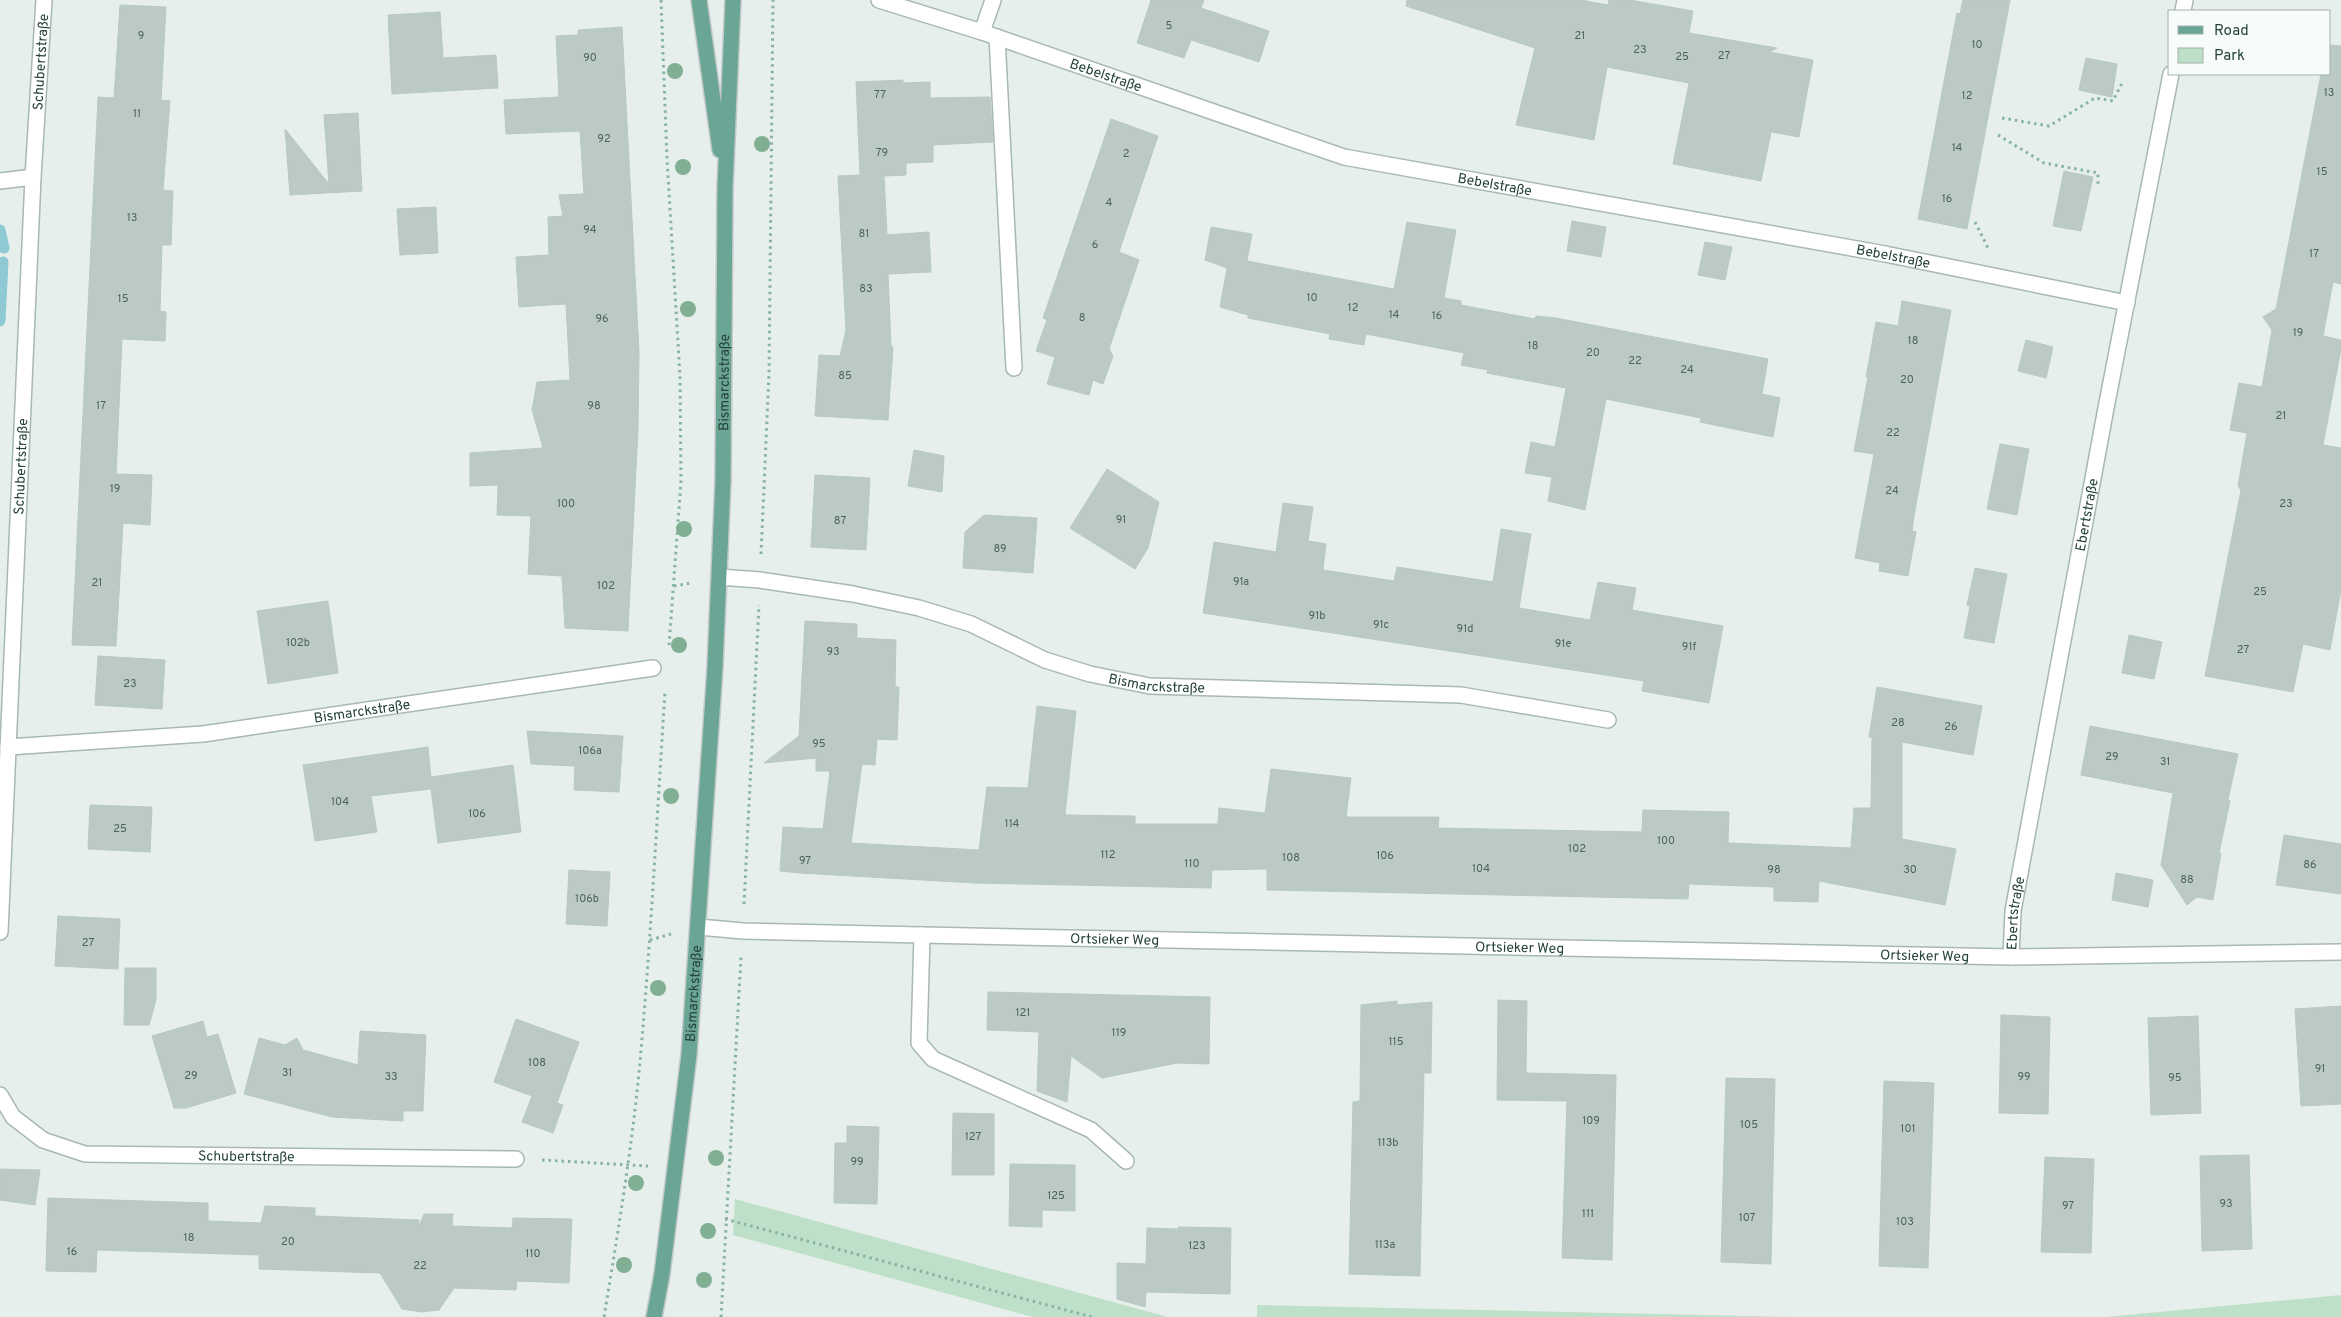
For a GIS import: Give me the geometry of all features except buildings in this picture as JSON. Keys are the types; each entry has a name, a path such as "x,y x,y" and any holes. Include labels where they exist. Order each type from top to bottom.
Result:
{"main road":[{"name":"Bismarckstraße","path":"699,0 725,188"},
{"name":"Bismarckstraße","path":"654,1317 662,1274 676,1170 689,1055 699,927 719,577 726,369 725,188 733,0"}],"street":[{"name":"Schubertstraße","path":"0,932 8,747 6,634 44,0"},
{"name":"Bebelstraße","path":"879,0 990,35 1344,157 1885,254 2127,303"},
{"path":"993,0 990,35 1014,368"},
{"name":"Ebertstraße","path":"2010,957 2013,911 2171,75"},
{"path":"0,180 33,178"},
{"name":"Bismarckstraße","path":"719,577 760,580 853,594 919,608 971,624 1045,660 1090,674 1150,686 1196,689 1461,695 1608,720"},
{"name":"Bismarckstraße","path":"8,747 203,734 653,668"},
{"name":"Ortsieker Weg","path":"699,927 743,931 2010,957 2341,952"},
{"path":"922,935 919,1042 933,1059 1091,1130 1126,1161"},
{"name":"Schubertstraße","path":"0,1095 13,1117 43,1140 85,1154 516,1160"}],"path":[{"path":"721,1317 725,1219 743,931 769,374 773,0"},
{"path":"2002,118 2049,126 2095,98 2113,101 2122,83"},
{"path":"1998,135 2044,163 2098,173 2098,184"},
{"path":"516,1160 628,1164 676,1170"},
{"path":"725,1219 1092,1317"}],"green space":[{"path":"735,1199 1168,1317 1033,1317 733,1235"},
{"path":"2341,1295 2341,1317 2105,1317"},
{"path":"1257,1305 1790,1317 1257,1317"}],"waterway":[{"path":"0,230 4,248"},
{"path":"0,321 3,262"}]}
